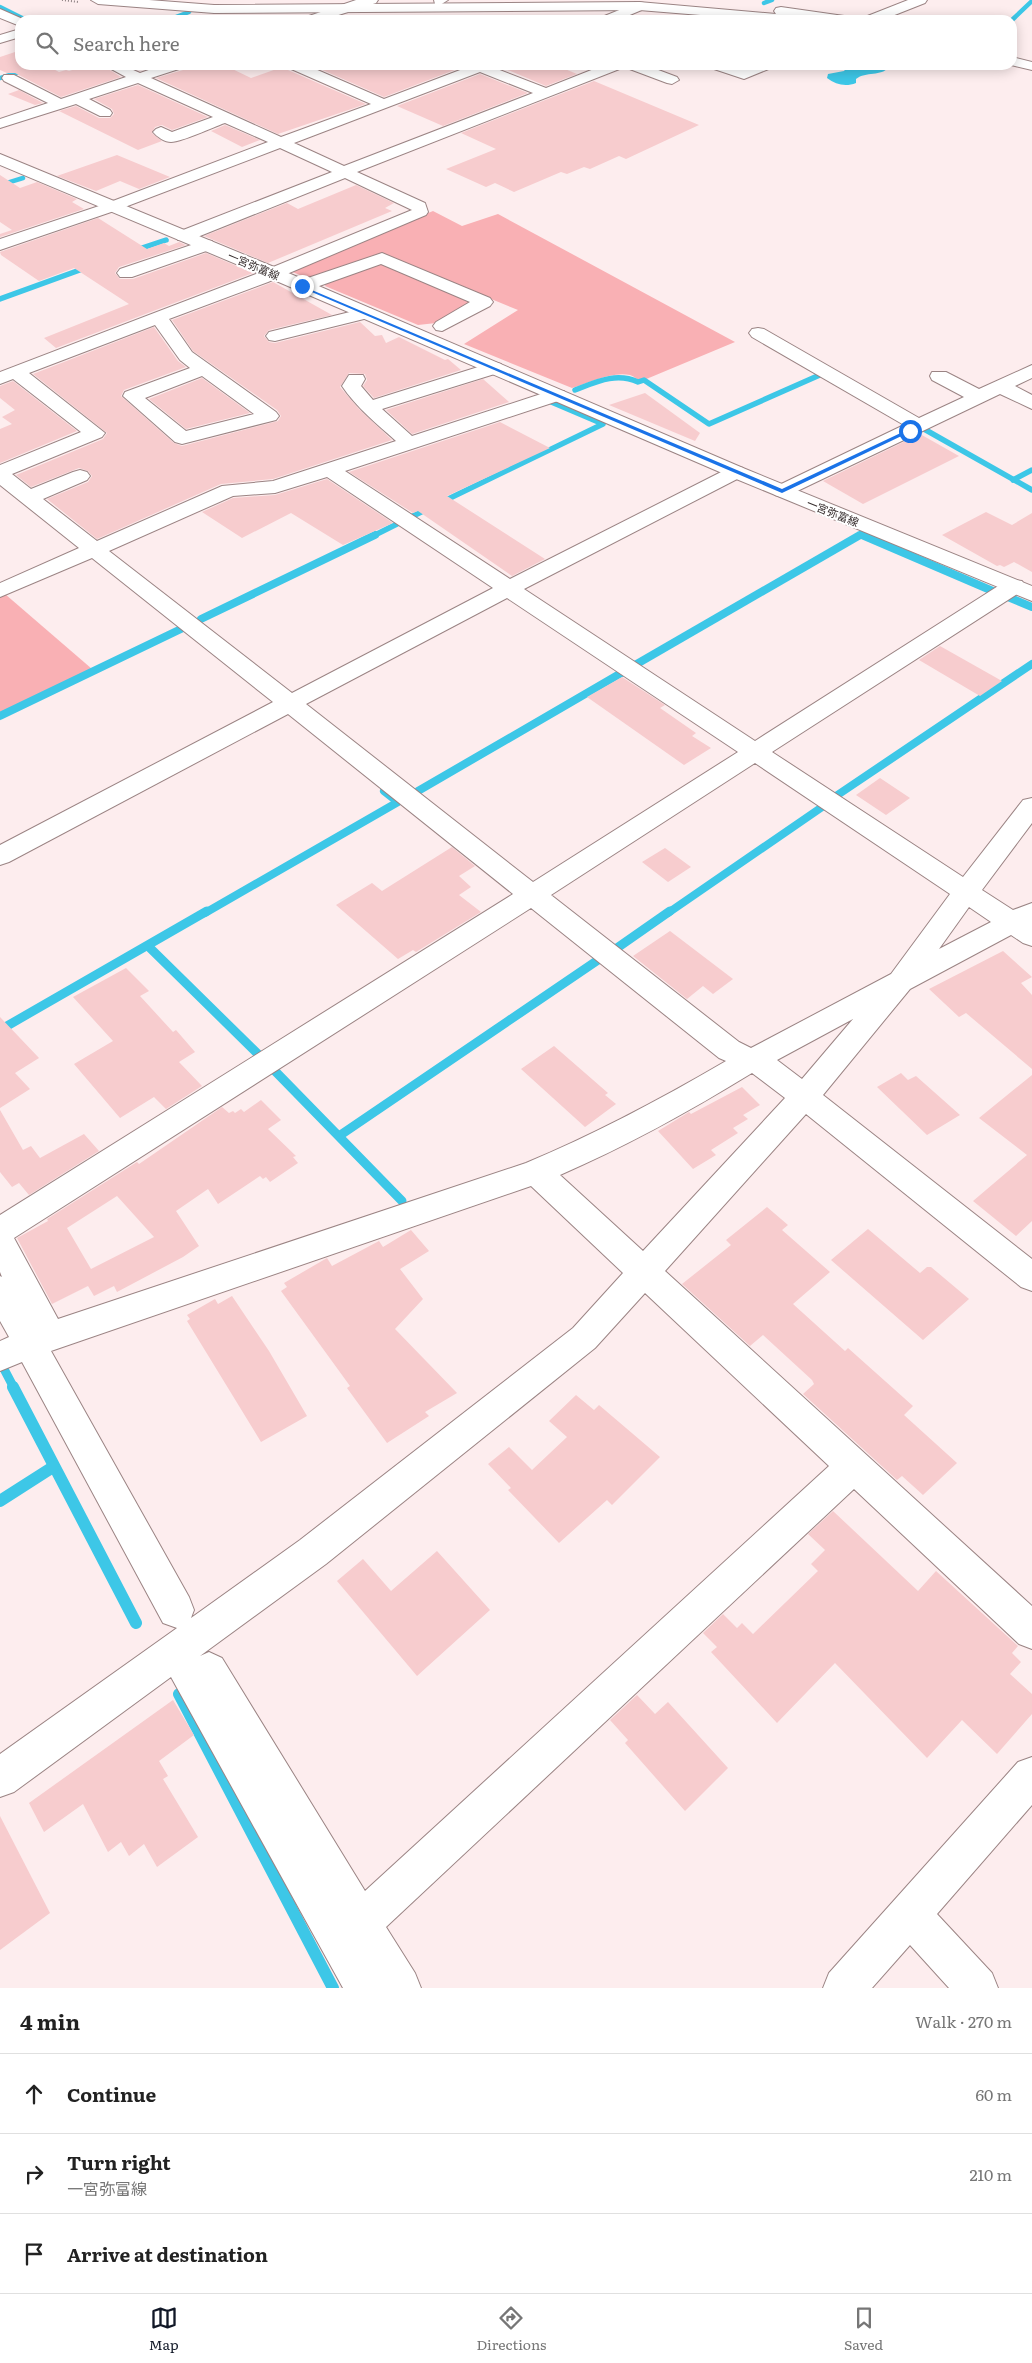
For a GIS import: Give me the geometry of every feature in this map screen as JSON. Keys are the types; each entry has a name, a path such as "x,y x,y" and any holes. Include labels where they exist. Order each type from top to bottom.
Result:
{"main road":[{"path":"98,0 214,9 336,10 639,6 756,15"},
{"path":"186,0 521,0"},
{"path":"665,0 740,6 807,15"},
{"path":"882,15 920,0"},
{"path":"324,15 368,1"},
{"path":"618,15 639,6"},
{"path":"336,10 347,15"},
{"path":"0,13 15,20"},
{"path":"0,39 15,34"},
{"path":"1017,55 1032,58"},
{"path":"1017,63 1032,66"},
{"path":"8,375 273,273 420,212 419,206 121,70"},
{"path":"0,124 162,70"},
{"path":"306,70 384,104"},
{"path":"0,245 111,207 471,70"},
{"path":"491,70 546,93"},
{"path":"184,236 604,70"},
{"path":"645,70 672,80"},
{"path":"730,70 744,75 755,70"},
{"path":"8,78 60,104"},
{"path":"76,98 105,113"},
{"path":"161,132 171,137 225,118"},
{"name":"一宮弥富線","path":"0,159 111,207 273,273 736,472 1023,590"},
{"path":"126,273 206,245"},
{"path":"302,286 382,258 484,302 442,326"},
{"path":"275,336 366,313"},
{"path":"158,316 186,356 204,369 269,416 182,438 132,396 204,369"},
{"path":"758,333 920,426"},
{"path":"369,407 494,368"},
{"path":"782,491 1032,371"},
{"path":"8,375 95,433 0,474 87,545 95,548 729,1050 768,1068 1032,1276"},
{"path":"939,376 979,397"},
{"path":"356,379 351,386 369,407 409,443"},
{"path":"1000,386 1032,403"},
{"path":"0,591 229,490 266,488 557,395"},
{"path":"329,469 965,893 1025,924"},
{"path":"0,856 509,588 736,472"},
{"path":"29,497 80,476"},
{"path":"0,1231 756,752 1023,590"},
{"path":"0,1778 191,1658 313,1552 584,1338 804,1097 901,982 965,893 1032,806"},
{"path":"27,1346 536,1172 599,1145 673,1106 750,1061 901,982 1025,924"},
{"path":"536,1172 1032,1631"},
{"path":"0,1242 27,1346"},
{"path":"0,1290 27,1346 176,1610"},
{"path":"350,1933 854,1466"},
{"path":"191,1658 350,1933 400,1988"},
{"path":"844,1988 1032,1776"},
{"path":"909,1914 977,1988"},
{"path":"350,1933 366,1988"}],"shaded area":[{"path":"433,211 462,226 498,214 735,342 644,380 623,374 601,378 572,388 464,344 518,310 382,254 314,277 307,278 290,271"},
{"path":"386,262 473,303 436,323 418,325 325,286 326,283"},
{"path":"5,594 92,669 0,713 0,596"}],"water":[{"path":"886,70 864,75 856,79 856,83 849,85 837,84 827,78 828,74 844,71"}],"building":[{"path":"15,52 15,70 55,70 59,72 66,70 110,70 121,77 61,97 15,73 7,73 0,70 0,57"},
{"path":"183,70 234,70 251,78 274,70 288,70 366,104 278,134 156,78"},
{"path":"322,70 455,70 384,97"},
{"path":"508,70 567,70 577,74 546,86"},
{"path":"480,74 528,93 443,126 397,106"},
{"path":"594,81 699,125 626,159 619,156 590,169 584,167 567,174 561,172 514,192 495,183 486,187 446,169 496,149 461,133"},
{"path":"138,85 208,117 172,130 162,125 155,127 152,133 162,141 138,150 59,111 76,106 99,118 110,118 114,114 112,109 94,99"},
{"path":"19,90 43,103 35,105 8,94"},
{"path":"225,125 260,140 242,147 211,131"},
{"path":"117,155 170,177 139,189 120,181 96,191 57,176"},
{"path":"0,175 20,188 37,182 77,199 72,202 84,209 0,237 0,234 12,230 0,222"},
{"path":"356,185 394,203 385,208 392,211 268,263 204,236 287,203 298,209"},
{"path":"98,218 147,249 164,243 169,246 179,242 186,245 119,267 115,273 120,279 133,279 206,253 253,273 56,348 44,338 129,304 74,268 39,281 1,255 0,252"},
{"path":"273,282 332,315 269,330 264,336 269,342 275,343 360,322 375,336 382,335 386,343 399,337 445,360 448,359 461,370 374,398 363,386 367,380 365,374 349,373 340,387 359,409 392,440 273,479 221,484 97,539 47,499 88,482 92,476 88,471 79,468 31,487 16,475 103,439 107,433 33,374 154,327 178,361 186,367 124,390 121,396 174,443 182,446 278,421 281,416 277,410 193,351 172,320"},
{"path":"202,378 250,413 186,429 149,399"},
{"path":"483,379 509,402 412,434 386,410"},
{"path":"13,381 77,431 0,463 0,429 12,424 2,417 15,410 0,398 0,386"},
{"path":"645,393 700,433 695,441 609,405"},
{"path":"500,422 550,448 447,496 545,559 512,576 418,511 413,513 349,472"},
{"path":"920,434 959,456 863,504 823,481"},
{"path":"327,479 393,523 343,545 291,513 242,538 202,512 233,498 275,495"},
{"path":"986,512 1012,525 1032,513 1032,572 1014,562 1004,567 997,566 942,535"},
{"path":"940,646 1002,681 980,696 919,660"},
{"path":"622,677 665,705 660,708 696,733 692,736 711,748 684,765 587,697"},
{"path":"880,778 910,798 886,815 856,795"},
{"path":"452,847 475,866 459,876 471,887 459,895 481,912 416,952 413,950 398,959 336,905 372,883 382,891"},
{"path":"665,848 691,867 668,882 642,862"},
{"path":"670,931 733,979 713,994 703,986 687,999 633,956"},
{"path":"1003,951 1032,977 1021,983 1032,995 1032,1069 966,1013 959,1017 929,989"},
{"path":"126,968 149,991 140,996 173,1032 176,1030 195,1052 179,1062 202,1086 166,1109 154,1097 120,1118 74,1064 113,1041 73,997"},
{"path":"0,1017 39,1058 15,1073 30,1089 0,1108"},
{"path":"554,1046 608,1093 605,1095 616,1104 585,1127 521,1069"},
{"path":"901,1073 908,1080 916,1076 960,1115 927,1135 877,1087"},
{"path":"1032,1075 1032,1221 1016,1236 973,1201 1027,1155 979,1118"},
{"path":"742,1087 760,1105 743,1115 748,1119 733,1128 738,1133 711,1150 716,1155 693,1169 658,1131 689,1112 691,1114"},
{"path":"261,1100 281,1120 268,1129 296,1156 293,1157 298,1163 270,1182 266,1177 263,1179 260,1176 218,1204 208,1189 176,1211 199,1246 183,1257 117,1292 114,1286 94,1296 88,1286 52,1304 17,1238 48,1221 47,1219 137,1162 139,1164 222,1107 229,1113 233,1111 235,1113 241,1109 244,1112","holes":["117,1196 154,1237 91,1269 67,1228"]},
{"path":"0,1110 23,1150 31,1146 40,1158 84,1134 99,1151 29,1195 19,1183 12,1187 0,1172"},
{"path":"767,1207 788,1225 782,1230 830,1272 793,1304 845,1351 848,1348 913,1406 904,1415 957,1463 923,1495 902,1476 897,1480 803,1394 814,1384 812,1380 763,1335 750,1346 682,1284 731,1245 726,1240"},
{"path":"868,1229 920,1273 927,1267 931,1267 969,1299 923,1340 831,1260"},
{"path":"411,1230 429,1251 400,1269 423,1299 395,1329 457,1393 425,1412 429,1416 387,1443 347,1388 350,1386 281,1291 287,1287 284,1283 327,1258 332,1266 379,1241 383,1247"},
{"path":"232,1296 269,1351 307,1416 261,1442 187,1321 190,1319 187,1315 215,1299 218,1304"},
{"path":"576,1395 594,1410 599,1405 660,1457 612,1505 607,1500 559,1543 508,1490 511,1488 488,1464 509,1447 532,1470 567,1437 549,1421"},
{"path":"833,1511 918,1591 936,1571 1018,1646 1012,1653 1021,1662 1010,1674 1032,1694 1032,1714 997,1754 962,1720 927,1758 835,1663 777,1723 711,1652 717,1647 703,1633 723,1614 737,1628 742,1623 753,1634 818,1571 811,1564 825,1550 808,1534"},
{"path":"437,1551 490,1610 417,1676 337,1581 363,1559 391,1591"},
{"path":"637,1695 655,1714 668,1702 728,1768 685,1811 625,1743 628,1740 610,1720"},
{"path":"173,1700 194,1735 159,1761 168,1776 163,1779 198,1837 157,1867 144,1844 129,1856 121,1842 108,1852 83,1804 44,1832 29,1803"},
{"path":"0,1816 50,1913 0,1950"}],"waterway":[{"path":"764,3 772,0"},
{"path":"1017,15 1032,1"},
{"path":"0,7 16,15"},
{"path":"181,15 189,12"},
{"path":"0,78 25,70"},
{"path":"0,185 23,178"},
{"path":"133,251 166,240"},
{"path":"0,299 88,267"},
{"path":"575,390 606,379 622,378 638,382 644,380 709,424 822,374 829,377"},
{"path":"411,517 603,424 549,401"},
{"path":"924,429 1014,480"},
{"path":"1014,480 1032,470"},
{"path":"1014,480 1032,490"},
{"path":"375,535 397,524"},
{"path":"858,536 861,534 865,536"},
{"path":"201,619 375,535"},
{"path":"635,665 860,535"},
{"path":"862,535 995,592"},
{"path":"1008,597 1032,607"},
{"path":"0,716 183,628"},
{"path":"836,796 1032,664"},
{"path":"418,791 623,672"},
{"path":"205,913 398,802 384,791"},
{"path":"668,913 825,805"},
{"path":"0,1030 207,911"},
{"path":"617,948 670,911"},
{"path":"148,946 260,1056"},
{"path":"339,1136 598,960"},
{"path":"274,1070 402,1201"},
{"path":"4,1369 14,1388"},
{"path":"13,1387 136,1623"},
{"path":"0,1501 53,1467"},
{"path":"179,1694 333,1988"}],"route":[{"path":"302,286 782,491 910,431"}]}
